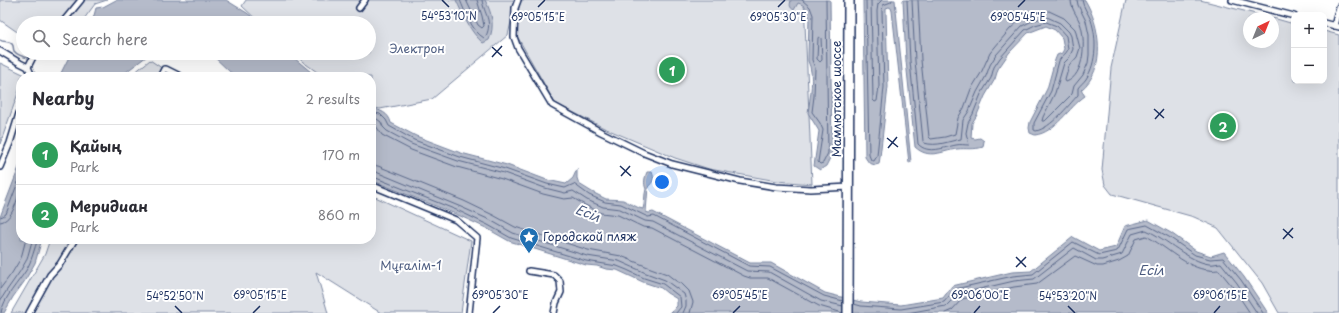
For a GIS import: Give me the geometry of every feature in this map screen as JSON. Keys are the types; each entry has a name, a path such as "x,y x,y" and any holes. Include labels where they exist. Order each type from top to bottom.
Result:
{"highway":[{"name":"Мамлютское шоссе","path":"848,313 849,0"}],"street":[{"path":"68,16 81,0"},
{"path":"359,8 366,0"},
{"path":"518,0 515,8 514,37 518,48 552,106 644,153 672,164 740,181 776,187 811,189 849,187"},
{"path":"1232,0 1291,15"},
{"path":"1336,26 1339,7"},
{"path":"0,51 28,67 30,72"},
{"path":"28,67 32,60"},
{"path":"163,72 166,69 172,72"},
{"path":"0,167 16,123"},
{"path":"376,186 456,220 477,238 469,313"},
{"path":"29,313 50,275 60,264 72,244"},
{"path":"529,270 554,275 560,281 561,292 556,303 554,313"}],"green space":[{"path":"0,0 107,0 95,4 86,16 16,16 16,31 0,20"},
{"name":"Электрон","path":"246,0 516,0 508,35 432,99 380,109 376,108 376,72 317,72 301,60 376,60 376,16 253,16 242,6"},
{"path":"521,0 804,0 812,184 777,181 709,169 675,158 604,128 555,103 517,36 519,5"},
{"path":"1126,0 1200,0 1248,12 1243,12 1243,48 1279,48 1279,20 1291,23 1291,84 1327,84 1327,32 1339,35 1339,313 1279,313 1262,283 1218,228 1194,217 1112,194 1105,185 1102,170 1111,68"},
{"path":"150,60 168,72 135,72"},
{"path":"0,63 19,72 16,72 16,99 0,144"},
{"name":"Мұғалім-1","path":"376,197 471,241 461,313 381,313 316,272 328,313 11,313 45,254 48,244 376,244"}],"water":[{"path":"116,0 226,0 251,16 94,16 96,8 103,7"},
{"path":"456,0 485,0 492,20 492,30 489,40 483,43 478,39 467,23"},
{"path":"791,0 830,0 832,154 826,166 820,170 814,166 819,131 808,113 812,80 808,61 809,16 805,8 798,3 794,10 792,9 790,6"},
{"path":"863,0 895,0 911,162 909,163 892,11 889,7 886,8 888,87 879,164 875,165 869,163 865,157"},
{"path":"903,0 1085,0 1090,10 1097,34 1098,59 1095,71 1081,90 1085,96 1049,130 1035,135 1030,133 1030,122 1047,89 1057,55 1062,53 1064,49 1062,38 1055,30 1046,26 1028,33 1009,53 998,69 995,79 972,123 971,138 980,138 984,141 983,147 973,149 957,149 936,154 920,151 915,147 906,61"},
{"path":"68,60 142,60 126,72 62,72"},
{"path":"217,60 296,60 311,72 230,72"},
{"name":"Есіл","path":"376,109 384,112 391,123 416,136 461,153 507,165 547,180 566,184 573,178 577,169 579,184 592,192 606,199 623,200 643,209 646,189 645,178 647,172 652,172 653,179 648,187 646,212 653,212 750,263 771,263 825,293 861,302 901,305 943,298 952,286 1012,272 1031,271 1073,237 1099,251 1116,247 1125,226 1148,220 1171,233 1196,251 1211,256 1224,252 1244,277 1268,313 670,313 677,306 677,299 661,288 643,282 617,270 586,265 509,241 458,215 376,182"},
{"path":"16,175 16,244 41,244 35,263 4,313 0,313 0,217"}],"waterway":[{"path":"0,40 11,43 16,53"}],"place":[{"name":"Қайың","path":"672,70"},
{"name":"Меридиан","path":"1223,126"},
{"name":"Городской пляж","path":"529,254"}]}
